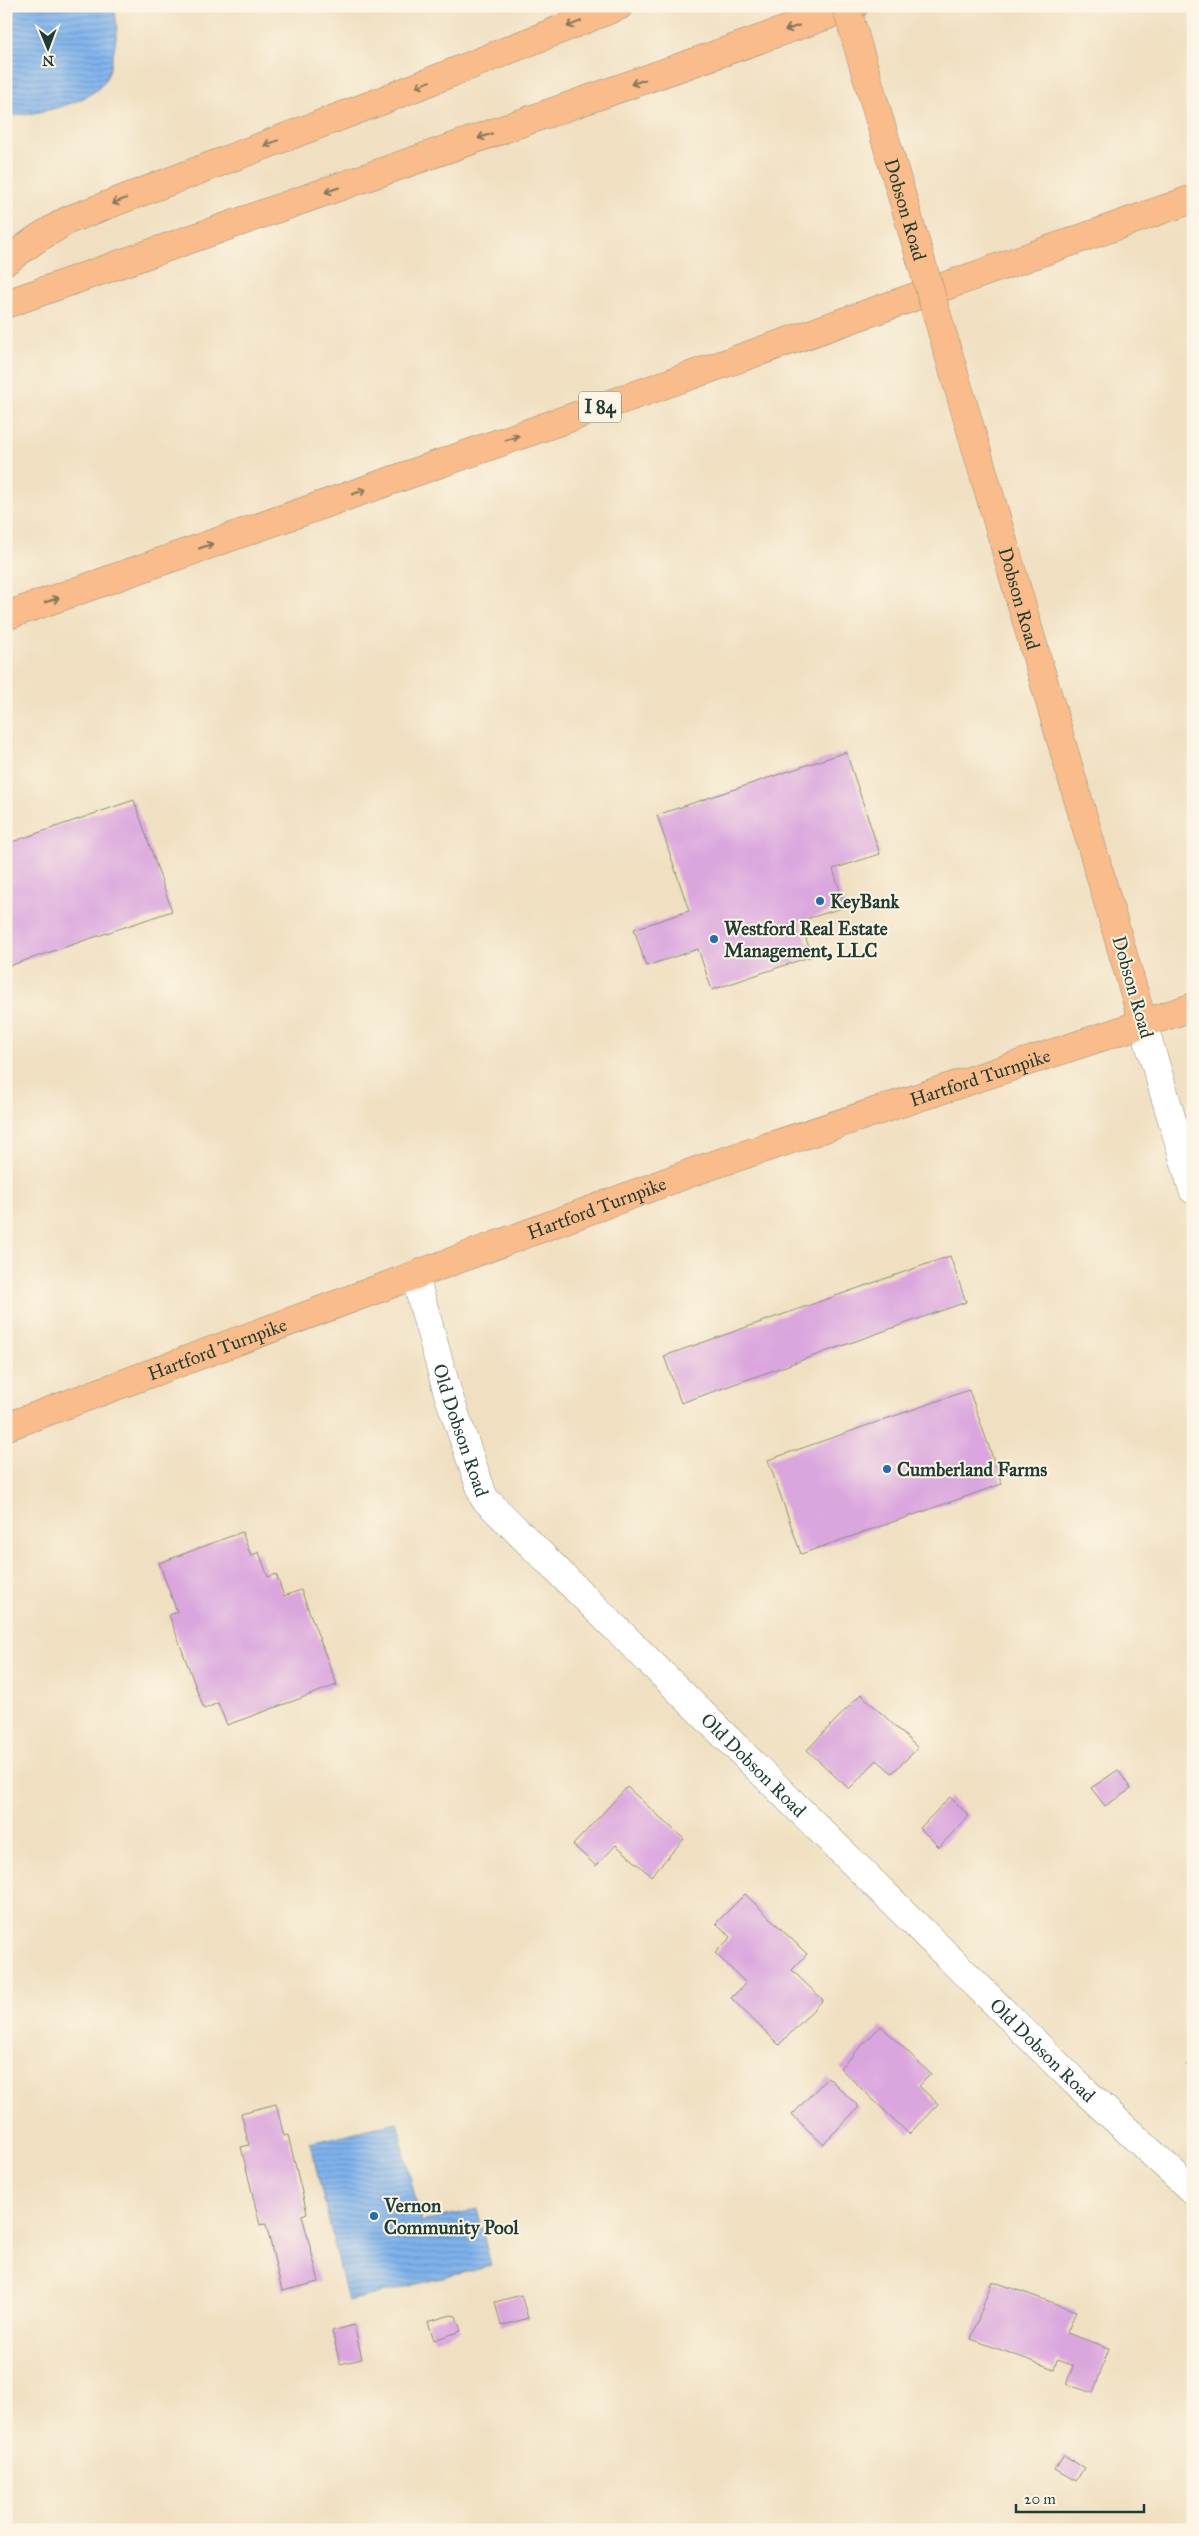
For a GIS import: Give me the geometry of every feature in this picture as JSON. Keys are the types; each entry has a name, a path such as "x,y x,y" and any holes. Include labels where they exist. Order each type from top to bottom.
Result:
{"main road":[{"path":"6,261 38,238 68,220 381,101 619,6"},
{"name":"Dobson Road","path":"846,6 1143,1023"},
{"path":"6,304 854,6"},
{"name":"I 84","path":"6,616 1193,198"},
{"name":"Hartford Turnpike","path":"6,1426 701,1169 1193,1007"}],"street":[{"name":"Dobson Road","path":"1143,1023 1193,1190"},
{"name":"Old Dobson Road","path":"415,1276 448,1394 484,1498 1076,2082 1193,2191"}],"water":[{"path":"6,6 114,6 117,30 114,48 108,75 99,88 76,102 61,107 46,111 6,115"},
{"name":"Vernon Community Pool","path":"397,2122 421,2222 477,2209 491,2266 348,2301 310,2143"}],"building":[{"path":"846,752 880,854 833,869 845,907 800,921 812,956 712,990 698,949 646,966 634,929 689,911 657,815"},
{"path":"134,800 172,911 6,967 6,844"},
{"path":"950,1256 966,1302 681,1403 664,1356"},
{"path":"969,1390 1002,1484 801,1554 768,1460"},
{"path":"242,1532 251,1556 259,1552 268,1577 276,1574 284,1596 301,1590 337,1685 227,1725 218,1703 204,1709 169,1615 177,1612 159,1563"},
{"path":"861,1694 918,1748 892,1773 877,1760 849,1789 807,1750"},
{"path":"1118,1770 1131,1789 1105,1806 1091,1788"},
{"path":"627,1787 684,1839 651,1876 616,1845 596,1866 573,1845"},
{"path":"950,1797 969,1816 939,1847 920,1828"},
{"path":"745,1894 807,1954 792,1970 823,2000 779,2045 731,1998 746,1983 715,1953 731,1937 716,1923"},
{"path":"881,2026 931,2074 919,2086 938,2104 909,2134 840,2068"},
{"path":"1193,2059 1193,2072 1186,2065"},
{"path":"828,2077 859,2107 823,2144 792,2115"},
{"path":"276,2104 284,2136 288,2135 307,2213 302,2215 319,2282 282,2291 266,2224 260,2225 241,2147 249,2145 241,2113"},
{"path":"992,2281 1076,2311 1067,2333 1109,2348 1093,2393 1066,2384 1073,2366 1057,2360 1054,2369 971,2339"},
{"path":"521,2295 528,2318 501,2326 495,2302"},
{"path":"451,2315 456,2316 461,2331 434,2340 428,2322"},
{"path":"354,2325 362,2359 340,2364 332,2331"},
{"path":"1064,2455 1084,2468 1076,2481 1055,2469"}],"place":[{"name":"KeyBank","path":"820,901"},
{"name":"Westford Real Estate Management, LLC","path":"714,939"},
{"name":"Cumberland Farms","path":"887,1469"},
{"name":"Vernon Community Pool","path":"374,2216"}]}
